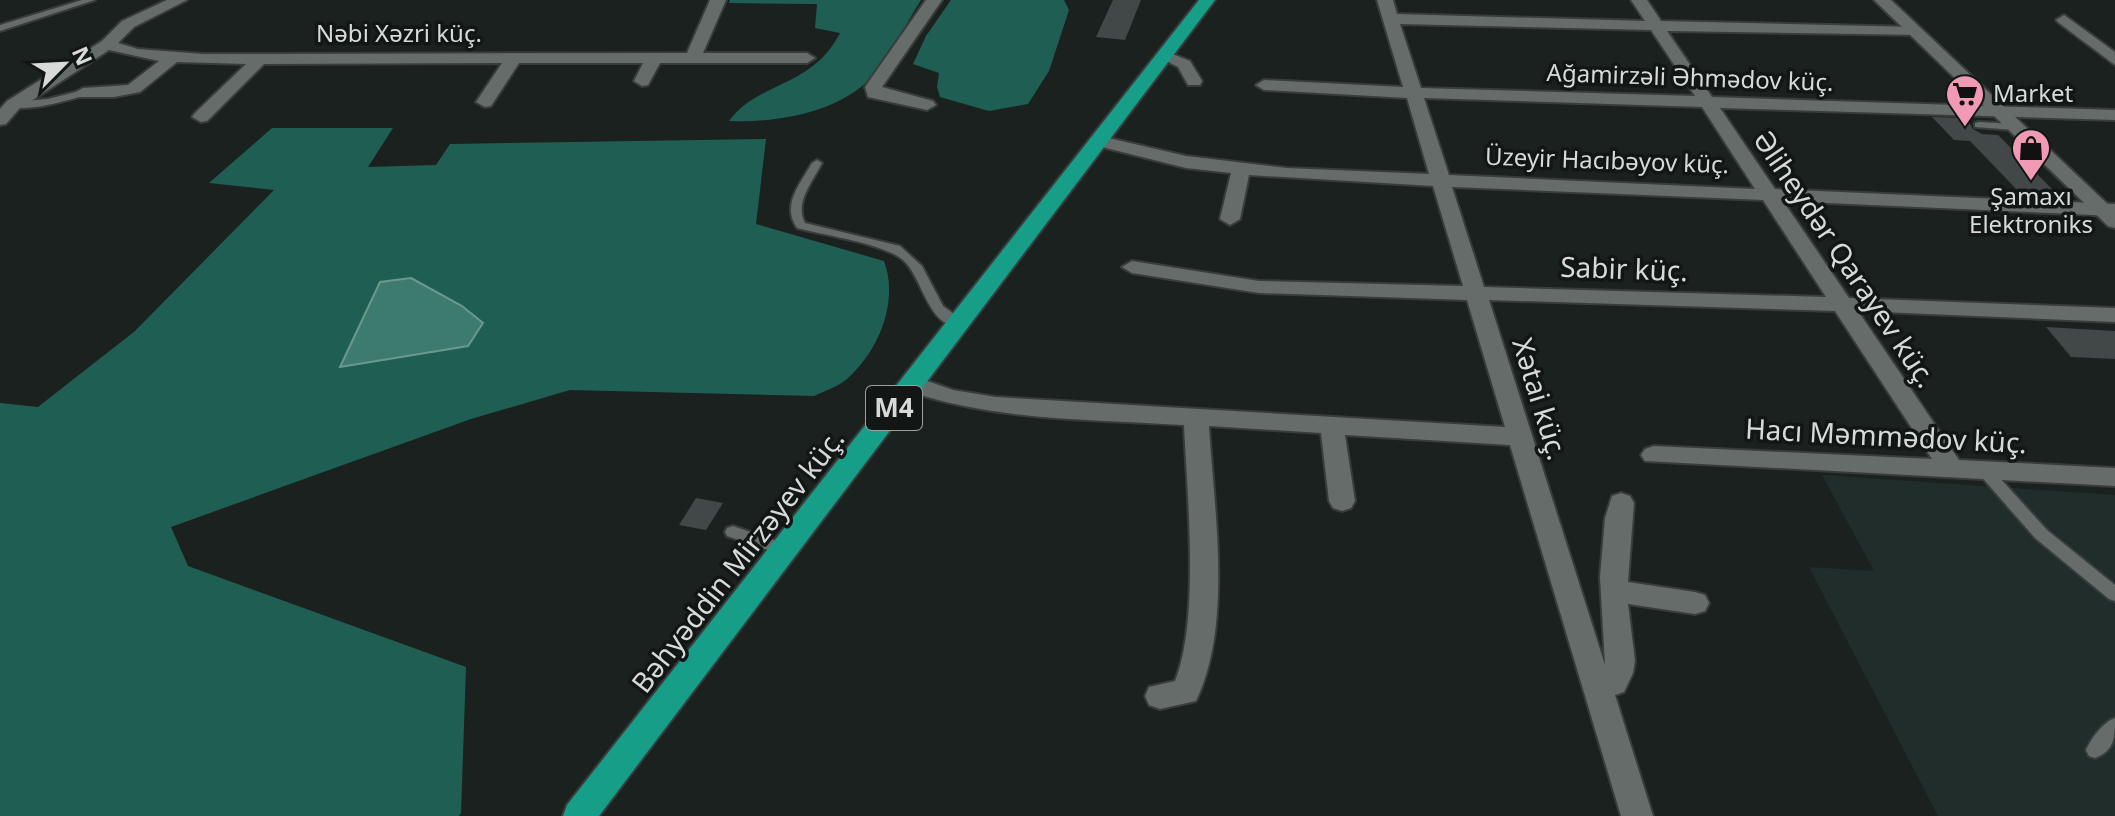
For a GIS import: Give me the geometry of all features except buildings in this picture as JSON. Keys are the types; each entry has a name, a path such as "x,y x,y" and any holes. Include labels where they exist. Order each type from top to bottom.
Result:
{"highway":[{"name":"Bəhyəddin Mirzəyev küç.","path":"579,816 1207,0"}],"street":[{"path":"0,120 13,105 108,44 142,15 179,0"},
{"path":"693,58 718,0"},
{"path":"927,105 882,96 874,93 873,87 934,0"},
{"name":"Əliheydər Qarayev küç.","path":"1639,0 1951,468"},
{"path":"1882,0 2014,127 2111,214"},
{"path":"1389,9 1656,24 1915,32"},
{"name":"Xətai küç.","path":"1389,9 1637,816"},
{"path":"2064,20 2115,60"},
{"name":"Nəbi Xəzri küç.","path":"108,44 121,50 173,57 260,59 807,58"},
{"path":"1165,56 1184,64 1194,81"},
{"path":"83,93 140,88 173,57"},
{"path":"485,102 514,58"},
{"path":"642,81 654,58"},
{"path":"201,117 260,59"},
{"name":"Ağamirzəli Əhmədov küç.","path":"1264,85 1415,93 2115,115"},
{"name":"Üzeyir Hacıbəyov küç.","path":"1100,141 1186,162 1241,170 1768,194 2111,214"},
{"path":"1230,219 1241,170"},
{"name":"Sabir küç.","path":"1132,267 1259,287 2115,315"},
{"path":"913,384 950,397 985,403 1521,437"},
{"path":"1160,696 1185,692 1191,684 1198,650 1202,579 1196,418"},
{"path":"1332,426 1342,501"},
{"name":"Hacı Məmmədov küç.","path":"1654,455 2115,477"},
{"path":"1596,684 1613,683 1621,662 1614,591 1615,542 1621,503"},
{"path":"1614,591 1695,603"}],"lane":[{"path":"0,28 91,0"},
{"path":"13,105 48,102 83,93"},
{"path":"1979,125 2014,127"},
{"path":"817,163 793,210 794,219 801,226 896,249 909,256 922,272 937,309 944,317 957,323"},
{"path":"1984,470 2041,534 2115,594"},
{"path":"733,532 785,550"},
{"path":"2095,750 2115,726"}],"shaded area":[{"path":"730,0 921,0 878,70 848,96 830,105 789,117 729,121 755,98 815,64 840,33 815,28 817,4 729,3"},
{"path":"951,0 1064,0 1069,10 1049,71 1028,104 989,111 940,97 937,87 939,73 913,64 926,36"},
{"path":"272,128 393,128 368,167 436,165 450,144 766,139 756,224 884,261 889,292 883,324 877,340 858,368 844,382 814,396 570,390 471,419 171,527 188,566 466,667 459,816 0,816 0,403 38,407 135,331 274,190 209,183"},
{"path":"411,278 462,306 483,323 468,346 340,367 380,282"},
{"path":"1822,475 2115,495 2115,816 1938,816 1809,567 1874,571"}],"place":[{"name":"Market","path":"1965,128"},
{"name":"Şamaxı Elektroniks","path":"2031,182"}]}
